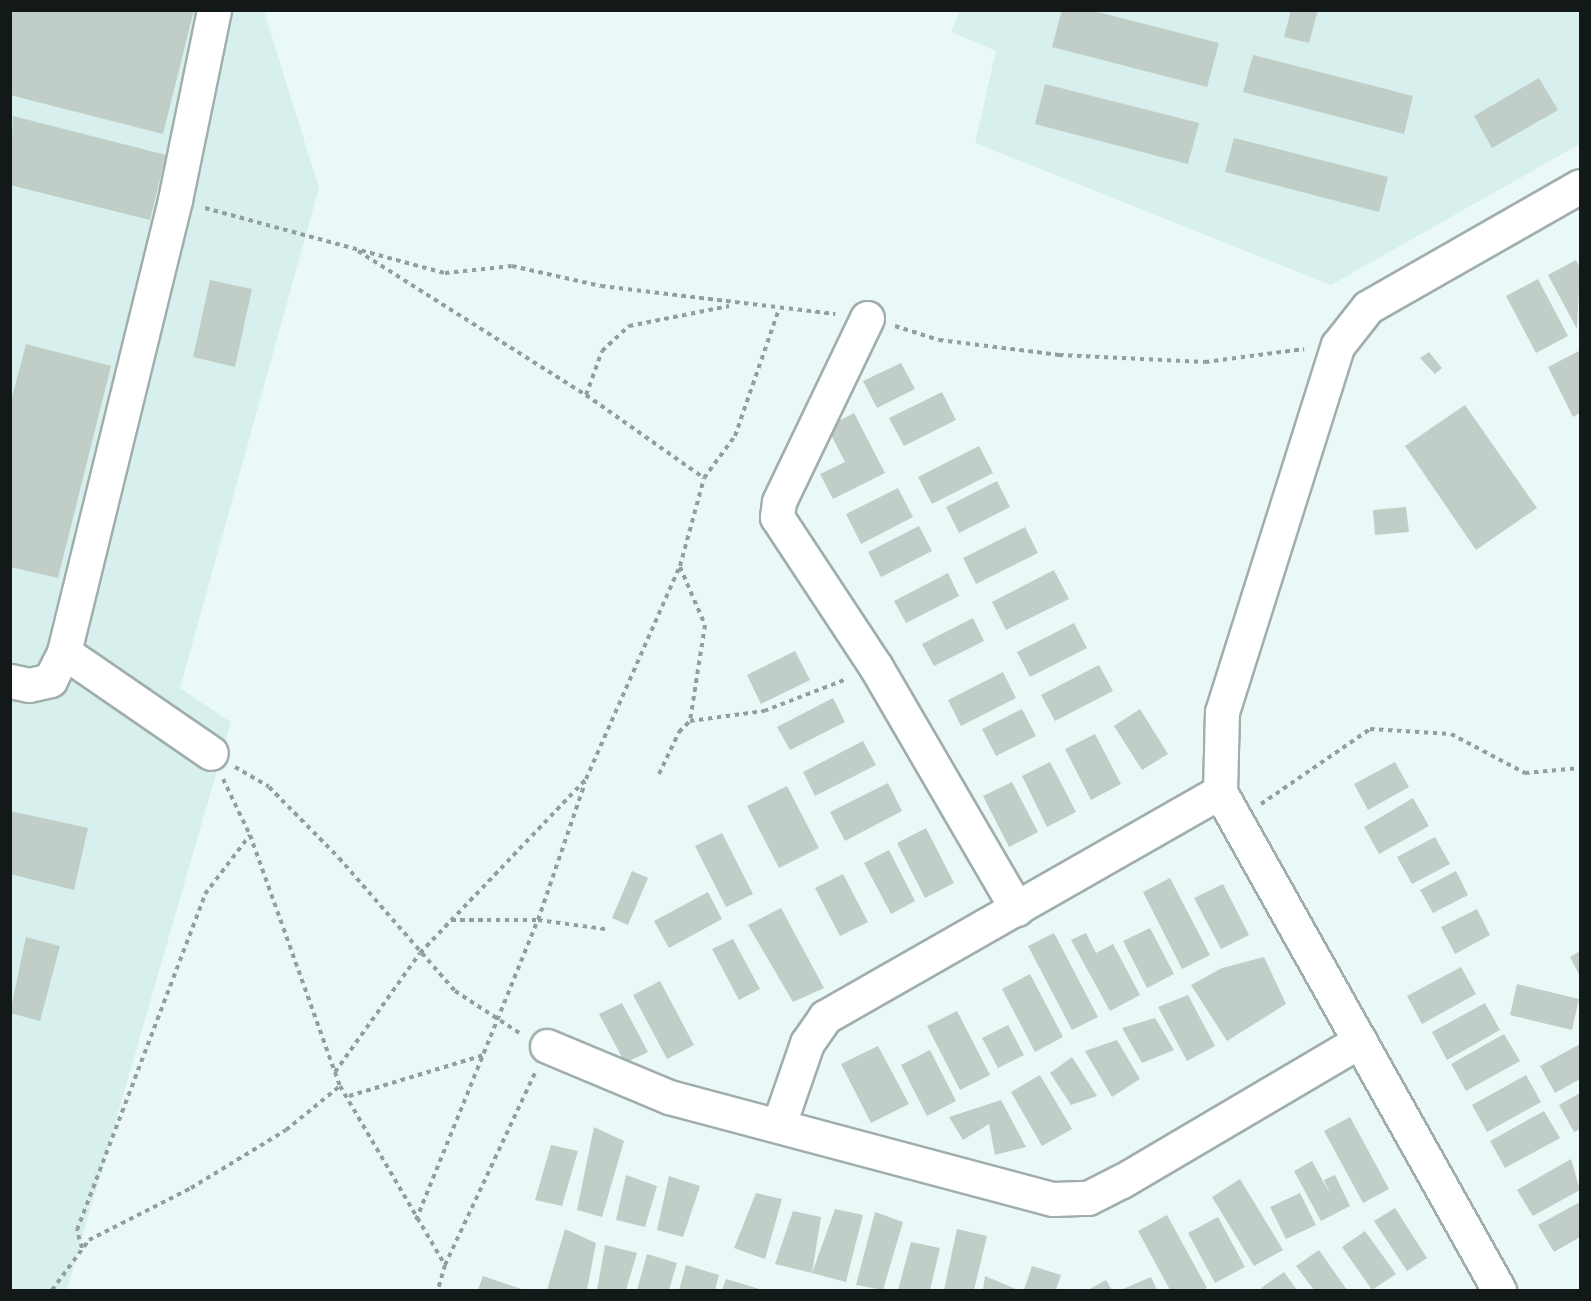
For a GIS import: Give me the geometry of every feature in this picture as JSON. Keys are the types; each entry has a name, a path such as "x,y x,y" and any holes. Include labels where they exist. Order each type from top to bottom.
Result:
{"street":[{"path":"10,681 29,686 50,680 64,652 175,200 214,10"},
{"path":"1499,1290 1220,792 1222,712 1338,345 1368,306 1581,186"},
{"path":"867,318 779,502 777,517 876,668 1017,909"},
{"path":"64,652 211,753"},
{"path":"779,1124 807,1043 825,1017 1220,792"},
{"path":"547,1046 669,1097 779,1124 1053,1199 1088,1198 1360,1041"}],"path":[{"path":"175,200 446,273 512,266 733,305 867,318 939,340 1059,355 1205,362 1338,345"},
{"path":"352,247 586,395 704,478"},
{"path":"586,395 602,351 629,326 733,305"},
{"path":"415,1221 538,920 586,779 680,566 704,478 735,436 779,309"},
{"path":"680,566 705,625 690,722"},
{"path":"659,774 678,732 690,722 764,711 876,668"},
{"path":"1236,820 1370,729 1451,734 1526,773 1581,768"},
{"path":"211,753 250,835 340,1086 349,1096 415,1221 445,1265"},
{"path":"211,753 269,787 339,858 455,991 499,1016 514,1031 547,1046 445,1265 438,1290"},
{"path":"335,1072 420,953 586,779"},
{"path":"82,1248 77,1230 205,894 250,835"},
{"path":"451,920 538,920 605,929"},
{"path":"349,1096 484,1055"},
{"path":"52,1290 82,1248 286,1130 340,1086"}],"shaded area":[{"path":"960,10 1580,11 1580,144 1331,285 975,143 996,51 951,32"},
{"path":"10,11 264,11 319,188 180,688 231,722 67,1290 10,1290"}],"building":[{"path":"10,10 194,10 163,134 10,95"},
{"path":"1062,10 1090,10 1219,43 1207,87 1052,47"},
{"path":"1291,10 1318,10 1309,43 1284,37"},
{"path":"1253,55 1413,96 1404,134 1243,92"},
{"path":"1539,78 1558,110 1492,148 1474,116"},
{"path":"1045,84 1199,123 1188,164 1035,124"},
{"path":"13,116 166,155 150,220 10,185"},
{"path":"1234,138 1388,177 1379,212 1225,172"},
{"path":"1576,260 1580,268 1577,329 1548,275"},
{"path":"1538,279 1568,336 1536,353 1506,296"},
{"path":"210,280 252,289 235,367 193,357"},
{"path":"26,344 111,366 58,578 10,567 10,405"},
{"path":"1579,351 1580,413 1573,417 1548,367"},
{"path":"1429,352 1442,368 1435,374 1420,358"},
{"path":"901,363 915,389 877,408 863,381"},
{"path":"942,392 956,420 904,446 889,418"},
{"path":"1465,405 1537,508 1476,550 1405,446"},
{"path":"854,413 885,473 833,499 820,474 845,462 827,427"},
{"path":"979,446 993,473 932,504 918,477"},
{"path":"997,481 1010,507 959,533 946,507"},
{"path":"898,488 913,517 861,544 846,514"},
{"path":"1406,507 1409,532 1375,535 1373,510"},
{"path":"919,526 932,551 881,577 868,552"},
{"path":"1025,527 1038,553 976,584 963,558"},
{"path":"1054,570 1069,599 1006,630 992,602"},
{"path":"948,573 959,596 906,623 894,601"},
{"path":"973,618 984,641 934,666 922,644"},
{"path":"1074,623 1087,648 1030,677 1017,652"},
{"path":"795,651 810,680 761,704 747,675"},
{"path":"1099,665 1113,691 1055,721 1041,695"},
{"path":"1003,672 1016,698 961,726 948,700"},
{"path":"833,698 845,722 790,750 777,727"},
{"path":"1022,709 1036,736 996,756 982,729"},
{"path":"1140,709 1168,754 1142,770 1114,726"},
{"path":"1095,734 1121,784 1091,800 1065,749"},
{"path":"863,741 876,765 815,796 803,772"},
{"path":"1050,762 1076,812 1047,827 1022,776"},
{"path":"1395,762 1409,787 1368,810 1354,784"},
{"path":"1012,782 1038,832 1009,847 983,796"},
{"path":"888,783 902,811 845,841 830,812"},
{"path":"787,786 819,848 779,868 747,806"},
{"path":"1413,798 1429,826 1379,854 1364,827"},
{"path":"10,811 88,828 74,890 10,874"},
{"path":"926,828 954,883 925,898 897,843"},
{"path":"722,833 753,894 726,907 695,846"},
{"path":"1435,837 1450,864 1412,884 1397,857"},
{"path":"889,850 915,901 891,914 864,863"},
{"path":"632,871 648,878 628,925 612,918"},
{"path":"1456,871 1468,895 1433,913 1420,890"},
{"path":"843,874 868,922 840,936 815,888"},
{"path":"1170,878 1210,955 1182,969 1143,892"},
{"path":"1223,884 1249,935 1221,949 1194,898"},
{"path":"708,892 722,919 669,948 654,921"},
{"path":"781,908 824,988 793,1002 748,925"},
{"path":"1477,909 1490,935 1455,954 1441,927"},
{"path":"1150,928 1174,974 1147,988 1123,941"},
{"path":"1054,933 1098,1017 1072,1030 1028,946"},
{"path":"1086,933 1096,953 1113,944 1140,995 1110,1011 1071,940"},
{"path":"26,937 60,946 40,1021 10,1013"},
{"path":"733,939 760,989 739,1000 712,949"},
{"path":"1580,951 1580,976 1570,957"},
{"path":"1264,957 1286,1004 1227,1041 1191,985 1222,968"},
{"path":"1461,967 1476,994 1422,1024 1407,996"},
{"path":"1030,974 1063,1037 1035,1052 1002,989"},
{"path":"660,981 694,1045 667,1059 633,995"},
{"path":"1517,984 1579,999 1572,1030 1510,1015"},
{"path":"1188,995 1215,1046 1187,1061 1158,1007"},
{"path":"622,1003 648,1052 625,1063 599,1014"},
{"path":"1485,1003 1500,1030 1447,1060 1432,1032"},
{"path":"957,1011 990,1075 960,1090 927,1026"},
{"path":"1155,1018 1174,1050 1142,1063 1122,1028"},
{"path":"1008,1025 1024,1055 998,1068 982,1038"},
{"path":"1504,1034 1520,1061 1466,1091 1451,1064"},
{"path":"1117,1040 1140,1079 1112,1097 1085,1051"},
{"path":"1580,1044 1580,1079 1555,1093 1540,1066"},
{"path":"878,1046 909,1104 871,1123 841,1064"},
{"path":"930,1050 956,1101 927,1116 901,1065"},
{"path":"1072,1057 1097,1096 1071,1105 1050,1073"},
{"path":"1040,1075 1072,1129 1042,1146 1011,1092"},
{"path":"1526,1075 1541,1102 1487,1132 1472,1105"},
{"path":"1580,1093 1580,1129 1574,1132 1559,1105"},
{"path":"1001,1100 1026,1147 995,1155 989,1124 963,1140 949,1117"},
{"path":"1544,1111 1560,1138 1505,1168 1490,1141"},
{"path":"1350,1117 1389,1189 1363,1203 1324,1131"},
{"path":"594,1127 624,1141 602,1217 577,1210"},
{"path":"551,1145 578,1151 562,1206 535,1200"},
{"path":"1571,1159 1580,1190 1533,1216 1517,1190"},
{"path":"1312,1161 1330,1194 1324,1180 1335,1175 1350,1206 1321,1221 1294,1171"},
{"path":"626,1175 657,1186 645,1227 616,1220"},
{"path":"669,1176 700,1186 683,1237 657,1230"},
{"path":"1240,1179 1283,1250 1254,1266 1212,1197"},
{"path":"756,1193 782,1199 765,1259 734,1248"},
{"path":"1300,1193 1316,1225 1286,1239 1270,1207"},
{"path":"1580,1202 1580,1237 1554,1252 1538,1225"},
{"path":"1395,1208 1427,1258 1407,1271 1374,1221"},
{"path":"835,1209 863,1215 846,1282 812,1273"},
{"path":"793,1211 821,1217 812,1273 775,1264"},
{"path":"875,1212 903,1222 883,1290 856,1285"},
{"path":"1167,1215 1207,1288 1170,1290 1138,1231"},
{"path":"1218,1217 1245,1267 1215,1283 1188,1233"},
{"path":"565,1229 596,1243 587,1290 547,1290"},
{"path":"957,1229 987,1236 974,1290 944,1290"},
{"path":"1365,1231 1396,1274 1372,1290 1342,1247"},
{"path":"911,1242 940,1248 930,1290 898,1290"},
{"path":"605,1245 637,1253 626,1290 597,1290"},
{"path":"1319,1250 1347,1290 1314,1290 1296,1266"},
{"path":"647,1254 677,1263 669,1290 637,1290"},
{"path":"686,1265 719,1275 715,1290 679,1290"},
{"path":"1032,1266 1061,1275 1056,1290 1024,1290"},
{"path":"1284,1272 1297,1290 1263,1290 1261,1288"},
{"path":"483,1276 524,1290 478,1290"},
{"path":"985,1276 1018,1290 983,1290"},
{"path":"1151,1277 1157,1290 1123,1289"},
{"path":"726,1279 763,1290 722,1290"},
{"path":"1106,1280 1112,1290 1088,1290"}]}
